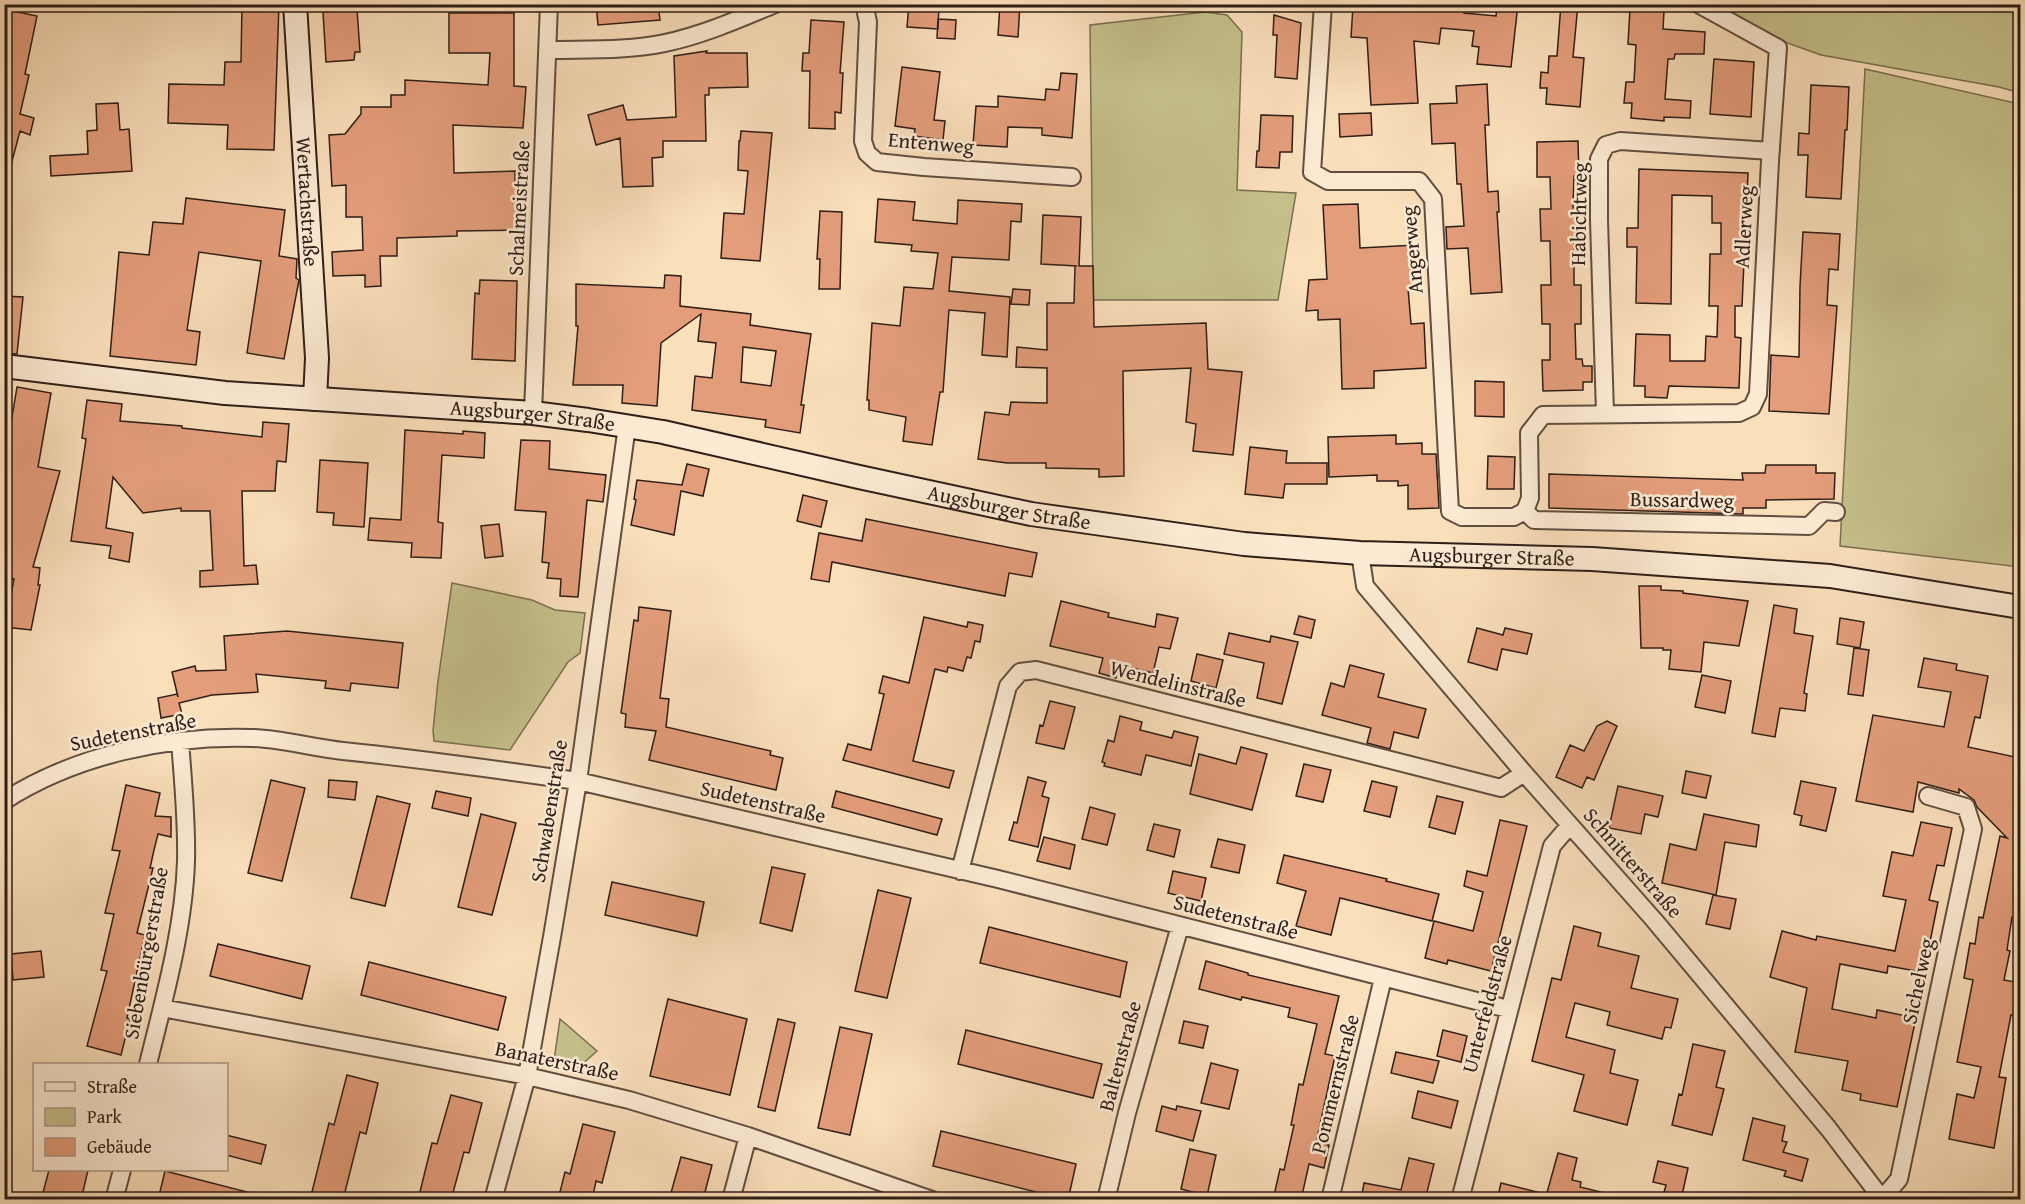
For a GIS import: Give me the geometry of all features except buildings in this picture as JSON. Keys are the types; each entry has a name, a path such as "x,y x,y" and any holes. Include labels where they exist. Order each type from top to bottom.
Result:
{"street":[{"name":"Wertachstraße","path":"295,4 317,358 315,399"},
{"name":"Schalmeistraße","path":"533,413 549,4"},
{"path":"549,50 645,47 664,44 691,37 775,4"},
{"name":"Entenweg","path":"864,4 868,22 863,141 867,153 877,162 1072,177"},
{"name":"Angerweg","path":"1323,4 1312,172 1328,181 1419,181 1433,198 1450,511 1462,517 1515,517 1526,511"},
{"name":"Adlerweg","path":"1605,413 1739,412 1752,407 1758,394 1779,48 1698,4"},
{"name":"Habichtweg","path":"1605,413 1599,159 1606,145 1620,141 1771,152"},
{"name":"Augsburger Straße","path":"4,366 178,389 533,413 627,426 1057,519 1266,546 1360,553 1592,559 1830,576 2020,607"},
{"path":"1526,511 1530,498 1528,433 1535,424 1543,415 1605,413"},
{"name":"Schwabenstraße","path":"493,1200 527,1076 578,781 627,426"},
{"name":"Bussardweg","path":"1526,511 1534,520 1809,526 1824,512 1836,512"},
{"name":"Schnitterstraße","path":"1360,553 1365,586 1524,773 1674,944 1828,1128 1882,1199"},
{"name":"Wendelinstraße","path":"960,871 1008,686 1020,672 1036,670 1501,788 1524,773"},
{"name":"Sudetenstraße","path":"4,801 28,786 66,768 103,756 180,741 255,738 319,749 421,759 578,781 960,871 1508,1009"},
{"name":"Siebenbürgerstraße","path":"148,1063 180,919 186,862 180,741"},
{"name":"Sichelweg","path":"1882,1199 1899,1179 1973,829 1966,807 1928,796"},
{"name":"Unterfeldstraße","path":"1460,1200 1552,846 1570,825"},
{"name":"Baltenstraße","path":"1106,1200 1127,1113 1180,926"},
{"name":"Pommernstraße","path":"1330,1200 1383,978"},
{"name":"Banaterstraße","path":"162,1008 527,1076 629,1100 748,1136 932,1200"},
{"path":"730,1200 748,1136"},
{"path":"114,1200 122,1171"}],"green space":[{"path":"1713,5 2020,5 2020,93 1999,87 1821,55 1771,37"},
{"path":"1205,12 1227,15 1242,32 1237,190 1296,193 1278,300 1093,300 1090,25"},
{"path":"1865,69 2020,104 2020,567 1840,546"},
{"path":"452,583 532,600 555,610 585,613 580,653 568,662 510,750 434,741 438,681"},
{"path":"560,1019 597,1051 578,1068 554,1060"}]}
